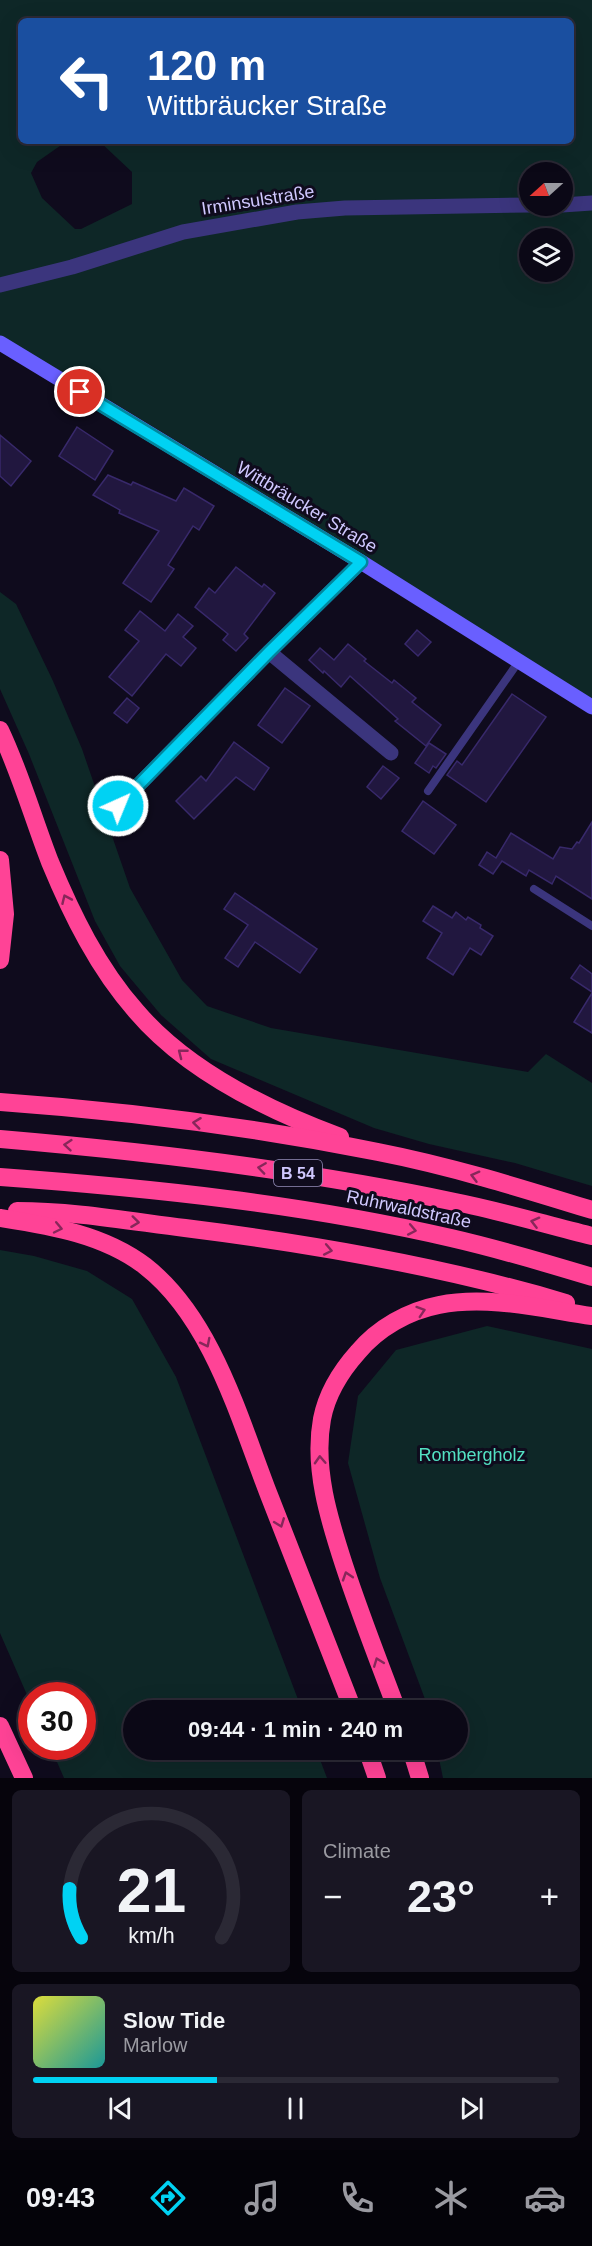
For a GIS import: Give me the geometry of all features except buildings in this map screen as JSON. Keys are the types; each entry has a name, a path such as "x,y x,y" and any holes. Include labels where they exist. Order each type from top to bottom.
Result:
{"highway":[{"path":"0,730 70,906 90,946 112,980 137,1012 166,1040 198,1065 230,1085 274,1109 380,1152"},
{"path":"0,860 5,914 0,960"},
{"path":"0,1102 132,1115 274,1133 380,1152 470,1174 592,1210"},
{"name":"B 54","path":"0,1139 108,1148 317,1176 457,1202 592,1236"},
{"name":"Ruhrwaldstraße","path":"0,1176 226,1198 320,1213 452,1238 592,1277"},
{"path":"0,1211 35,1211 117,1220 320,1248 523,1290 592,1311"},
{"path":"0,1218 76,1232 112,1247 144,1266 172,1291 195,1321 226,1387 349,1700"},
{"path":"393,1700 360,1614 335,1538 325,1496 320,1445 322,1418 331,1389 345,1366 387,1325 439,1305 475,1302 592,1316"},
{"path":"0,1726 24,1778"},
{"path":"370,1760 376,1778"},
{"path":"414,1760 420,1778"}],"main road":[{"name":"Wittbräucker Straße","path":"0,344 361,562 592,707"}],"street":[{"path":"573,204 592,203"},
{"name":"Irminsulstraße","path":"0,285 72,267 183,232 297,212 345,208 519,205"},
{"path":"118,806 361,562"},
{"path":"269,652 391,753"}],"lane":[{"path":"428,791 519,661"},
{"path":"534,889 592,926"}],"green space":[{"path":"0,0 592,0 592,707 0,343"},
{"path":"0,592 16,604 53,681 82,749 130,888 182,980 207,1006 271,1028 528,1072 546,1054 592,1083 592,1186 515,1163 429,1144 374,1128 211,1059 161,1015 120,966 95,921 29,754 0,689"},
{"path":"0,1250 34,1256 87,1271 132,1299 176,1377 298,1700 123,1700 123,1760 320,1760 327,1778 64,1778 56,1760 96,1760 96,1682 21,1682 0,1633"},
{"name":"Rombergholz","path":"487,1326 592,1349 592,1778 443,1778 439,1760 468,1760 468,1700 425,1700 380,1578 348,1463 358,1396 396,1350"}],"route":[{"path":"80,392 361,562 118,806"}]}
